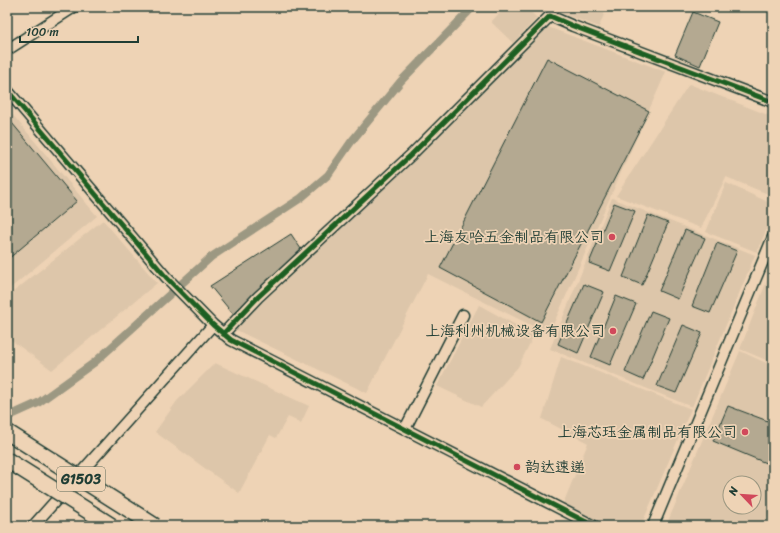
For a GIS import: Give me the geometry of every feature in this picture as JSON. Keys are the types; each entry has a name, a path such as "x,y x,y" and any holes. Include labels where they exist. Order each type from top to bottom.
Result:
{"highway":[{"name":"G1503","path":"7,432 155,526"},
{"name":"G1503","path":"7,460 112,526"}],"street":[{"path":"7,50 74,7"},
{"path":"223,334 258,298 411,155 550,16 773,102"},
{"path":"7,90 166,277 213,325 231,340 594,526"},
{"path":"653,526 773,237"},
{"path":"405,429 463,315"},
{"path":"33,526 213,325"}],"shaded area":[{"path":"505,7 526,7 537,18 513,43 491,22"},
{"path":"545,7 607,7 599,27"},
{"path":"548,27 666,72 549,334 428,274 367,393 234,329"},
{"path":"689,84 773,117 773,196 726,177 701,228 616,196"},
{"path":"7,108 97,216 7,291"},
{"path":"726,183 766,201 770,205 771,219 757,252 706,232"},
{"path":"612,198 755,255 692,407 550,349"},
{"path":"103,220 157,283 52,370 7,337 7,297"},
{"path":"773,268 773,363 740,349"},
{"path":"479,305 534,335 518,367 481,407 437,386"},
{"path":"740,351 773,366 773,507 763,526 666,526"},
{"path":"561,357 691,409 641,526 609,526 563,504 588,443 542,419"},
{"path":"215,363 309,406 301,423 288,417 276,438 270,435 239,493 155,432 177,401"}],"building":[{"path":"693,12 718,22 700,66 675,55"},
{"path":"547,58 649,111 541,322 440,268"},
{"path":"7,117 77,201 7,260"},
{"name":"上海友哈五金制品有限公司","path":"614,203 635,211 610,271 589,263"},
{"path":"648,215 668,223 642,285 623,277"},
{"path":"685,230 705,238 678,299 659,291"},
{"path":"291,234 301,249 233,314 210,286"},
{"path":"717,243 737,251 710,313 692,306"},
{"path":"584,284 604,292 578,353 558,344"},
{"name":"上海利州机械设备有限公司","path":"616,296 636,304 610,365 591,357"},
{"path":"651,311 669,318 643,380 625,372"},
{"path":"683,325 702,333 676,393 657,386"},
{"name":"上海芯珏金属制品有限公司","path":"728,406 773,423 773,466 713,441"}],"waterway":[{"path":"7,417 38,403 95,362 211,257 301,198 328,175 351,142 401,81 473,7"}],"cycle path":[{"path":"223,334 258,297 411,155 550,16 773,102"},
{"path":"7,90 166,277 213,325 231,340 594,526"}],"place":[{"name":"上海友哈五金制品有限公司","path":"612,237"},
{"name":"上海利州机械设备有限公司","path":"613,331"},
{"name":"上海芯珏金属制品有限公司","path":"745,432"},
{"name":"韵达速递","path":"517,467"}]}
